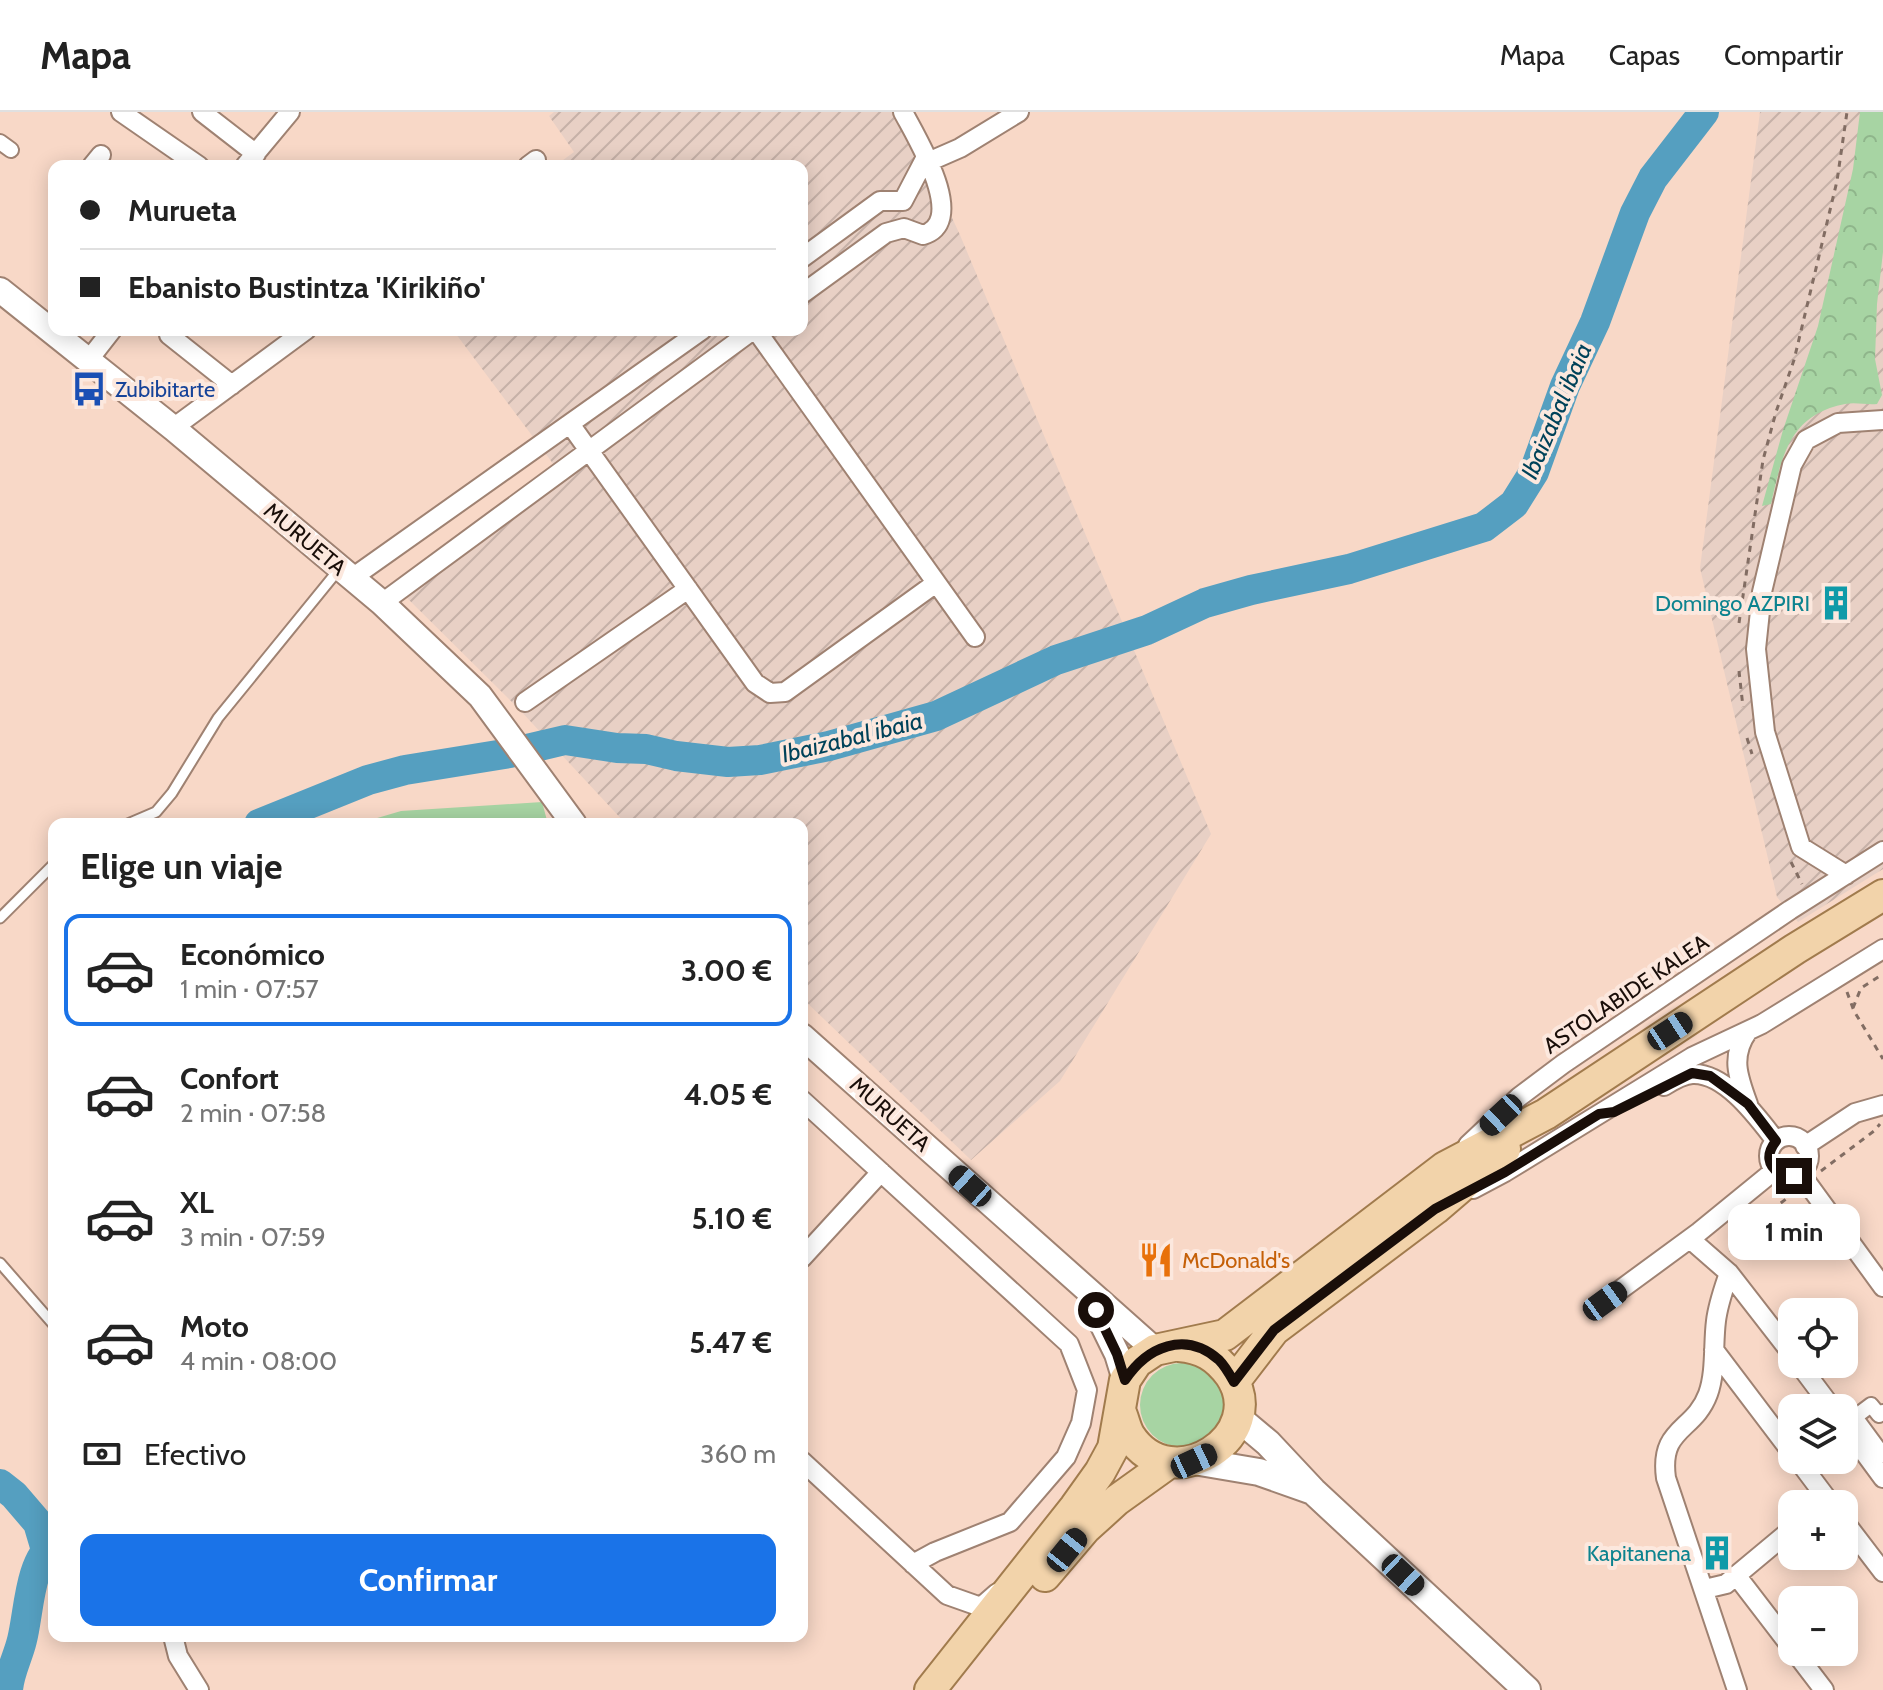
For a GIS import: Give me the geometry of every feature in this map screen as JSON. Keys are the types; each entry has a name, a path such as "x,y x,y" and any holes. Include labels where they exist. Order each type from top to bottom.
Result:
{"main road":[{"path":"930,1690 1100,1472 1113,1448 1125,1380 1137,1362 1164,1348 1225,1335 1445,1167 1546,1114 1795,949 1883,895"},
{"path":"1234,1382 1274,1330 1435,1209 1546,1114"},
{"path":"954,1690 1085,1529 1117,1500 1182,1462 1214,1452 1229,1437 1237,1417 1238,1399 1234,1382 1220,1361 1198,1348 1164,1348"},
{"path":"1121,1413 1130,1436 1147,1453 1182,1462 1259,1472 1313,1491"},
{"path":"1237,1417 1527,1690"}],"street":[{"path":"121,112 190,160"},
{"path":"202,112 250,160 289,112"},
{"path":"808,290 886,233 904,228 923,235 935,230 941,219 939,185 903,112"},
{"path":"904,228 899,215 903,201 927,160 960,148 1019,112"},
{"path":"808,254 880,201 903,201 913,194 926,193 940,206"},
{"name":"MURUETA","path":"0,290 48,330"},
{"name":"MURUETA","path":"56,336 173,428 382,603 480,696 570,818"},
{"path":"87,362 107,336"},
{"path":"170,336 232,385"},
{"path":"173,428 232,385 289,336"},
{"path":"346,573 570,424 694,336"},
{"path":"382,603 747,336"},
{"path":"759,336 975,637"},
{"path":"1846,875 1801,847 1765,732 1756,649 1762,592 1792,465 1806,440 1838,423 1883,420"},
{"path":"570,424 755,683 770,693 785,692 936,583"},
{"path":"525,702 688,589"},
{"name":"ASTOLABIDE KALEA","path":"1445,1167 1519,1097 1563,1064 1883,851"},
{"path":"1435,1209 1505,1172 1692,1057 1748,1031 1883,949"},
{"path":"1748,1031 1741,1041 1736,1071 1748,1104"},
{"name":"MURUETA","path":"808,1041 1085,1288 1164,1348"},
{"path":"1599,1114 1614,1112 1692,1073 1710,1076 1748,1104 1776,1141"},
{"path":"808,1105 1069,1344 1087,1390 1081,1423 1066,1457 1010,1522 913,1564"},
{"path":"1805,1146 1855,1113 1883,1105"},
{"path":"1776,1141 1792,1137 1805,1146 1808,1156 1803,1178"},
{"path":"1776,1141 1769,1156 1775,1170 1787,1176 1803,1178 1883,1287"},
{"path":"1605,1301 1690,1239 1775,1170"},
{"path":"808,1251 881,1172"},
{"path":"1690,1239 1724,1269 1778,1336"},
{"path":"1724,1269 1708,1394 1696,1413 1668,1444 1664,1460 1666,1478 1737,1690"},
{"name":"MURUETA","path":"1085,1288 1117,1354 1125,1380"},
{"path":"1714,1350 1778,1435"},
{"path":"1883,1412 1879,1415 1871,1405 1855,1417 1883,1455"},
{"path":"1858,1444 1883,1478"},
{"path":"808,1467 947,1595 981,1607 1020,1574"},
{"path":"1858,1539 1883,1572"},
{"path":"1705,1589 1726,1584 1778,1540"},
{"path":"1736,1575 1778,1629"},
{"path":"174,1642 178,1656 199,1690"},
{"path":"1806,1666 1824,1690"}],"lane":[{"path":"142,818 156,812 172,793 218,718 346,573"},
{"path":"0,918 48,870"},
{"path":"0,1263 48,1318"}],"path":[{"path":"1883,974 1861,988 1854,1010 1883,1059"},
{"path":"1724,1269 1736,1237 1803,1178 1874,1131 1883,1116"}],"shaded area":[{"path":"554,112 903,112 960,235 1211,834 1060,1081 971,1160 808,1004 808,818 620,818 518,708 402,593 563,477 457,336 808,336 808,160 563,160 574,152 549,116"},
{"path":"1760,112 1883,112 1883,869 1798,922 1777,897 1700,568"}],"green space":[{"path":"1860,112 1883,112 1883,252 1875,359 1882,395 1877,404 1849,403 1826,409 1800,428 1784,454 1771,504 1762,506 1783,430 1818,326 1853,169"},
{"path":"542,802 546,818 377,818 401,811"},
{"path":"1182,1363 1198,1366 1212,1375 1221,1389 1224,1405 1221,1421 1212,1435 1198,1444 1182,1447 1166,1444 1152,1435 1143,1421 1140,1405 1143,1389 1152,1375 1166,1366"}],"waterway":[{"name":"Ibaizabal ibaia","path":"274,818 368,780 405,770 510,753 565,740 728,762 760,760 829,746 936,716 1056,660 1147,630 1205,603 1349,569 1484,527 1514,504 1534,472 1635,213 1653,178 1704,112"},
{"path":"0,1484 38,1523 46,1550"},
{"name":"Ibaizabal ibaia","path":"8,1690 22,1640 31,1588 39,1562 48,1550"}],"place":[{"name":"Zubibitarte","path":"89,389"},
{"name":"Domingo AZPIRI","path":"1836,603"},
{"name":"McDonald's","path":"1156,1260"},
{"name":"Kapitanena","path":"1717,1553"}],"route":[{"path":"1096,1310 1117,1354 1125,1380 1137,1362 1155,1350 1173,1345 1198,1348 1220,1361 1234,1382 1274,1330 1435,1209 1505,1172 1599,1114 1614,1112 1692,1073 1710,1076 1748,1104 1776,1141 1771,1148 1770,1164 1780,1174 1794,1176"}]}
